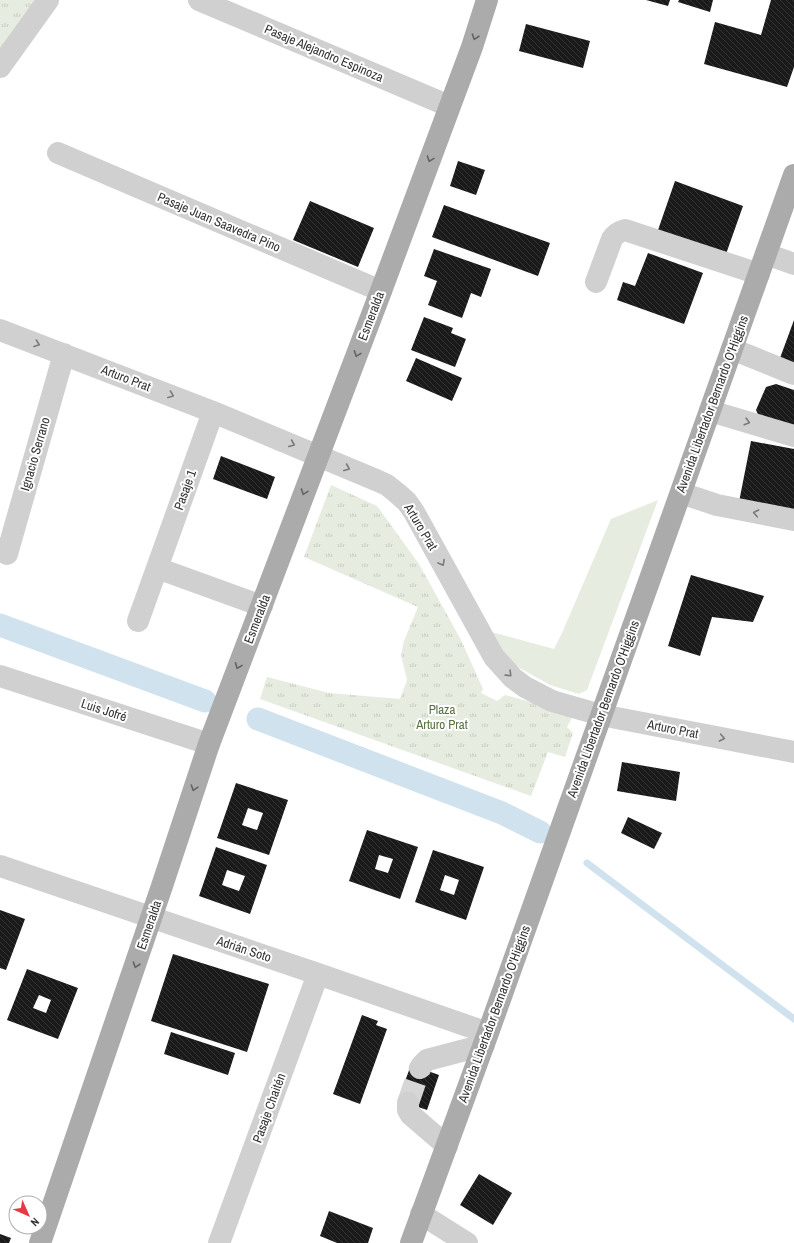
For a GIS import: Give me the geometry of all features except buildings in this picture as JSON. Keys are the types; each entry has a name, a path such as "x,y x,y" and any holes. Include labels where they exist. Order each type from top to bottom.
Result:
{"main road":[{"name":"Esmeralda","path":"40,1243 152,918 209,744 381,292 450,106 487,0"},
{"name":"Avenida Libertador Bernardo O'Higgins","path":"411,1243 486,1039 794,175"}],"street":[{"path":"0,67 48,0"},
{"name":"Pasaje Alejandro Espinoza","path":"199,0 450,106"},
{"name":"Pasaje Juan Saavedra Pino","path":"58,153 381,292"},
{"path":"596,282 612,239 619,231 625,230 758,274"},
{"path":"766,254 794,264"},
{"name":"Arturo Prat","path":"0,330 213,412 387,485 407,502 429,538 494,656 525,688 552,701 601,715 794,752"},
{"path":"732,349 794,374"},
{"name":"Ignacio Serrano","path":"7,554 64,354"},
{"path":"710,411 794,436"},
{"name":"Pasaje 1","path":"138,620 213,412"},
{"path":"681,493 717,505 794,520"},
{"path":"157,568 262,606"},
{"name":"Luis Jofré","path":"0,676 209,744"},
{"name":"Adrián Soto","path":"0,866 318,974 486,1039"},
{"name":"Pasaje Chaitén","path":"219,1243 318,974"},
{"path":"420,1068 427,1060 486,1039"},
{"path":"408,1103 408,1110 411,1115 447,1146"},
{"path":"421,1214 467,1243"}],"green space":[{"path":"0,0 38,0 0,50"},
{"name":"Plaza Arturo Prat","path":"331,485 377,506 419,564 461,640 483,689 481,693 497,701 505,695 574,714 567,727 573,733 565,757 548,752 531,796 260,699 267,677 329,693 400,699 407,680 401,655 404,641 418,607 304,557"},
{"path":"658,500 587,690 579,694 550,685 511,663 488,631 554,649 611,519"}],"waterway":[{"path":"0,625 205,701"},
{"path":"258,719 502,813 540,832"},
{"path":"587,863 794,1019"}],"tunnel":[{"path":"408,1103 420,1068"}]}
